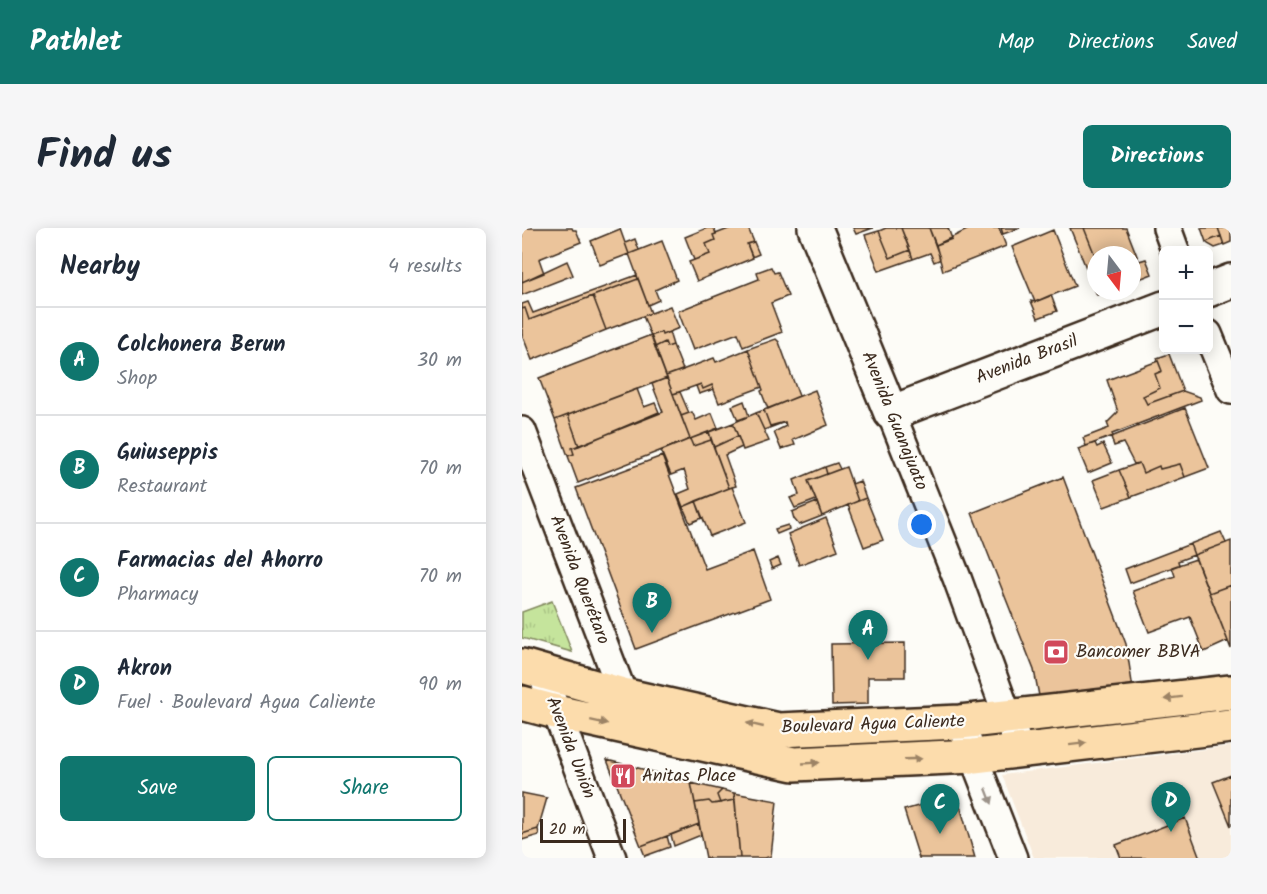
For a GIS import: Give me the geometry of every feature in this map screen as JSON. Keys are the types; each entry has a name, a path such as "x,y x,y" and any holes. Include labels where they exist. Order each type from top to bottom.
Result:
{"main road":[{"name":"Boulevard Agua Caliente","path":"531,669 623,696 779,730 960,722 1231,692"},
{"name":"Boulevard Agua Caliente","path":"522,703 794,764 974,756 1231,726"}],"street":[{"name":"Avenida Guanajuato","path":"815,228 957,578 1020,750"},
{"path":"1167,228 1174,246"},
{"path":"1213,288 1231,281"},
{"name":"Avenida Brasil","path":"891,413 1159,310"},
{"path":"1213,344 1231,390"},
{"name":"Avenida Querétaro","path":"522,431 636,730"},
{"name":"Avenida Unión","path":"531,669 556,712 612,858"},
{"path":"960,722 1013,858"}],"shaded area":[{"path":"1231,746 1231,858 1034,858 1002,775"}],"green space":[{"path":"552,601 572,652 522,638 522,612"}],"building":[{"path":"522,228 572,228 576,230 581,242 539,259 544,273 522,282"},
{"path":"707,228 714,228 716,234 713,235 715,240 706,244 710,254 694,260 685,237"},
{"path":"731,228 748,228 754,242 747,244 753,258 697,281 689,262 710,254 706,244 715,240 713,235"},
{"path":"853,228 873,228 856,234"},
{"path":"886,228 901,228 910,250 890,258 879,231"},
{"path":"901,228 929,228 939,260 934,262 930,253 913,259"},
{"path":"929,228 948,228 952,239 936,245"},
{"path":"971,228 999,228 1006,246 943,271 936,245"},
{"path":"1001,228 1020,228 1003,234"},
{"path":"1070,228 1084,228 1091,246 1087,246 1087,270"},
{"path":"1084,228 1126,228 1133,246 1091,246"},
{"path":"1201,228 1218,228 1221,236 1206,242"},
{"path":"1218,228 1231,228 1231,242 1224,245"},
{"path":"620,229 629,254 600,265 591,241"},
{"path":"1053,230 1075,286 1035,302 1012,247"},
{"path":"879,231 890,258 910,250 913,259 879,271 865,235"},
{"path":"1221,236 1224,245 1215,248 1206,242"},
{"path":"635,239 639,250 629,254 625,243"},
{"path":"662,241 677,280 655,290 659,300 648,305 629,254"},
{"path":"754,242 759,254 752,257 747,244"},
{"path":"1146,259 1152,274 1141,278 1141,260"},
{"path":"567,261 573,275 522,295 522,282"},
{"path":"771,267 774,273 778,272 788,296 771,303 782,332 743,347 738,333 693,350 678,311 759,279 757,272"},
{"path":"637,275 638,279 529,320 525,308 522,309 522,304 528,302 533,313"},
{"path":"638,279 651,313 606,330 593,296"},
{"path":"1051,295 1057,311 1038,318 1031,301 1035,302"},
{"path":"593,296 606,330 532,360 522,334 522,309 525,308 529,320"},
{"path":"670,306 679,328 662,335 661,332 651,336 643,316"},
{"path":"661,332 662,335 669,332 673,345 667,347 665,342 655,347 651,336"},
{"path":"651,335 667,378 555,420 539,378"},
{"path":"776,339 799,396 768,409 748,349"},
{"path":"665,342 667,347 673,345 683,370 666,376 655,347"},
{"path":"748,349 762,387 719,403 712,385 703,389 701,384 673,394 666,376 714,358 716,362"},
{"path":"1169,354 1183,391 1147,404 1143,396 1160,388 1155,374 1162,371 1157,358"},
{"path":"1158,361 1162,371 1155,374 1160,388 1143,396 1147,404 1183,391 1200,397 1201,400 1086,446 1083,438 1109,428 1107,423 1118,412 1107,380"},
{"path":"667,378 690,439 578,483 568,456 574,454 572,448 663,412 652,384"},
{"path":"701,384 703,389 712,385 714,389 699,394 696,386"},
{"path":"637,389 644,407 655,403 659,412 579,446 568,415"},
{"path":"815,390 828,425 793,440 795,445 781,449 774,432 786,426 785,422 770,426 764,410"},
{"path":"680,392 689,413 681,416 673,394"},
{"path":"744,401 749,416 738,420 732,406"},
{"path":"1185,408 1209,468 1185,477 1180,464 1160,469 1159,466 1143,473 1139,463 1134,464 1123,443 1114,446 1111,437"},
{"path":"764,410 770,426 785,422 764,430 756,413"},
{"path":"692,412 696,420 712,413 718,428 690,439 681,416"},
{"path":"756,413 769,441 743,450 733,423"},
{"path":"568,415 579,446 572,448 574,454 568,456 555,420"},
{"path":"733,423 738,436 714,447 709,432"},
{"path":"709,432 711,440 693,446 690,439"},
{"path":"738,436 742,447 725,455 736,486 729,488 714,447"},
{"path":"690,439 693,446 711,440 729,488 683,507 678,494 690,489 684,470 671,475 661,451"},
{"path":"1095,443 1097,447 1103,444 1112,463 1088,473 1078,449"},
{"path":"662,456 705,569 753,551 770,599 636,649 576,488"},
{"path":"837,463 840,469 827,474 825,467"},
{"path":"1139,463 1143,473 1159,466 1160,469 1180,464 1185,477 1131,497 1119,470"},
{"path":"825,467 827,474 808,481 816,500 795,508 790,498 799,495 794,480"},
{"path":"846,467 858,501 822,516 808,481"},
{"path":"1119,470 1131,497 1104,507 1093,480"},
{"path":"1063,477 1126,644 1133,689 1040,701 1034,670 972,513"},
{"path":"860,481 866,498 858,501 852,484"},
{"path":"732,487 746,522 710,536 696,501"},
{"path":"866,498 883,540 864,547 848,505"},
{"path":"696,501 702,518 690,523 683,507"},
{"path":"817,502 822,516 799,525 792,512"},
{"path":"826,518 838,550 799,565 788,534"},
{"path":"788,525 789,529 777,534 775,529"},
{"path":"1221,532 1226,543 1194,555 1190,544"},
{"path":"1231,541 1231,585 1209,593 1194,555"},
{"path":"1190,544 1194,555 1178,561 1179,565 1130,583 1125,569"},
{"path":"778,558 781,565 772,569 769,562"},
{"path":"1196,559 1228,641 1204,652 1190,617 1149,632 1133,591 1175,576 1172,567"},
{"path":"1231,585 1231,649 1209,593"},
{"path":"905,643 905,677 868,677 868,704 832,705 831,644"},
{"path":"607,760 691,783 699,824 641,846"},
{"path":"1231,775 1231,826 1213,782"},
{"path":"691,783 722,790 717,795 720,803 712,804 709,801 695,803"},
{"path":"722,790 734,793 735,800 720,803 717,795"},
{"path":"522,793 547,798 538,829 522,834"},
{"path":"734,793 777,801 771,856 740,858"},
{"path":"957,795 975,858 919,858 904,810"},
{"path":"735,800 740,858 706,858 695,803 709,801 712,804"},
{"path":"1185,818 1200,858 1121,858 1116,845"},
{"path":"699,824 701,835 674,846 671,835"},
{"path":"538,829 539,835 522,840 522,834"},
{"path":"667,836 670,847 645,856 641,846"}],"place":[{"name":"Guiuseppis","path":"652,633"},
{"name":"Bancomer BBVA","path":"1056,652"},
{"name":"Colchonera Berun","path":"868,660"},
{"name":"Anitas Place","path":"623,776"},
{"name":"Akron","path":"1171,832"},
{"name":"Farmacias del Ahorro","path":"940,834"}]}
